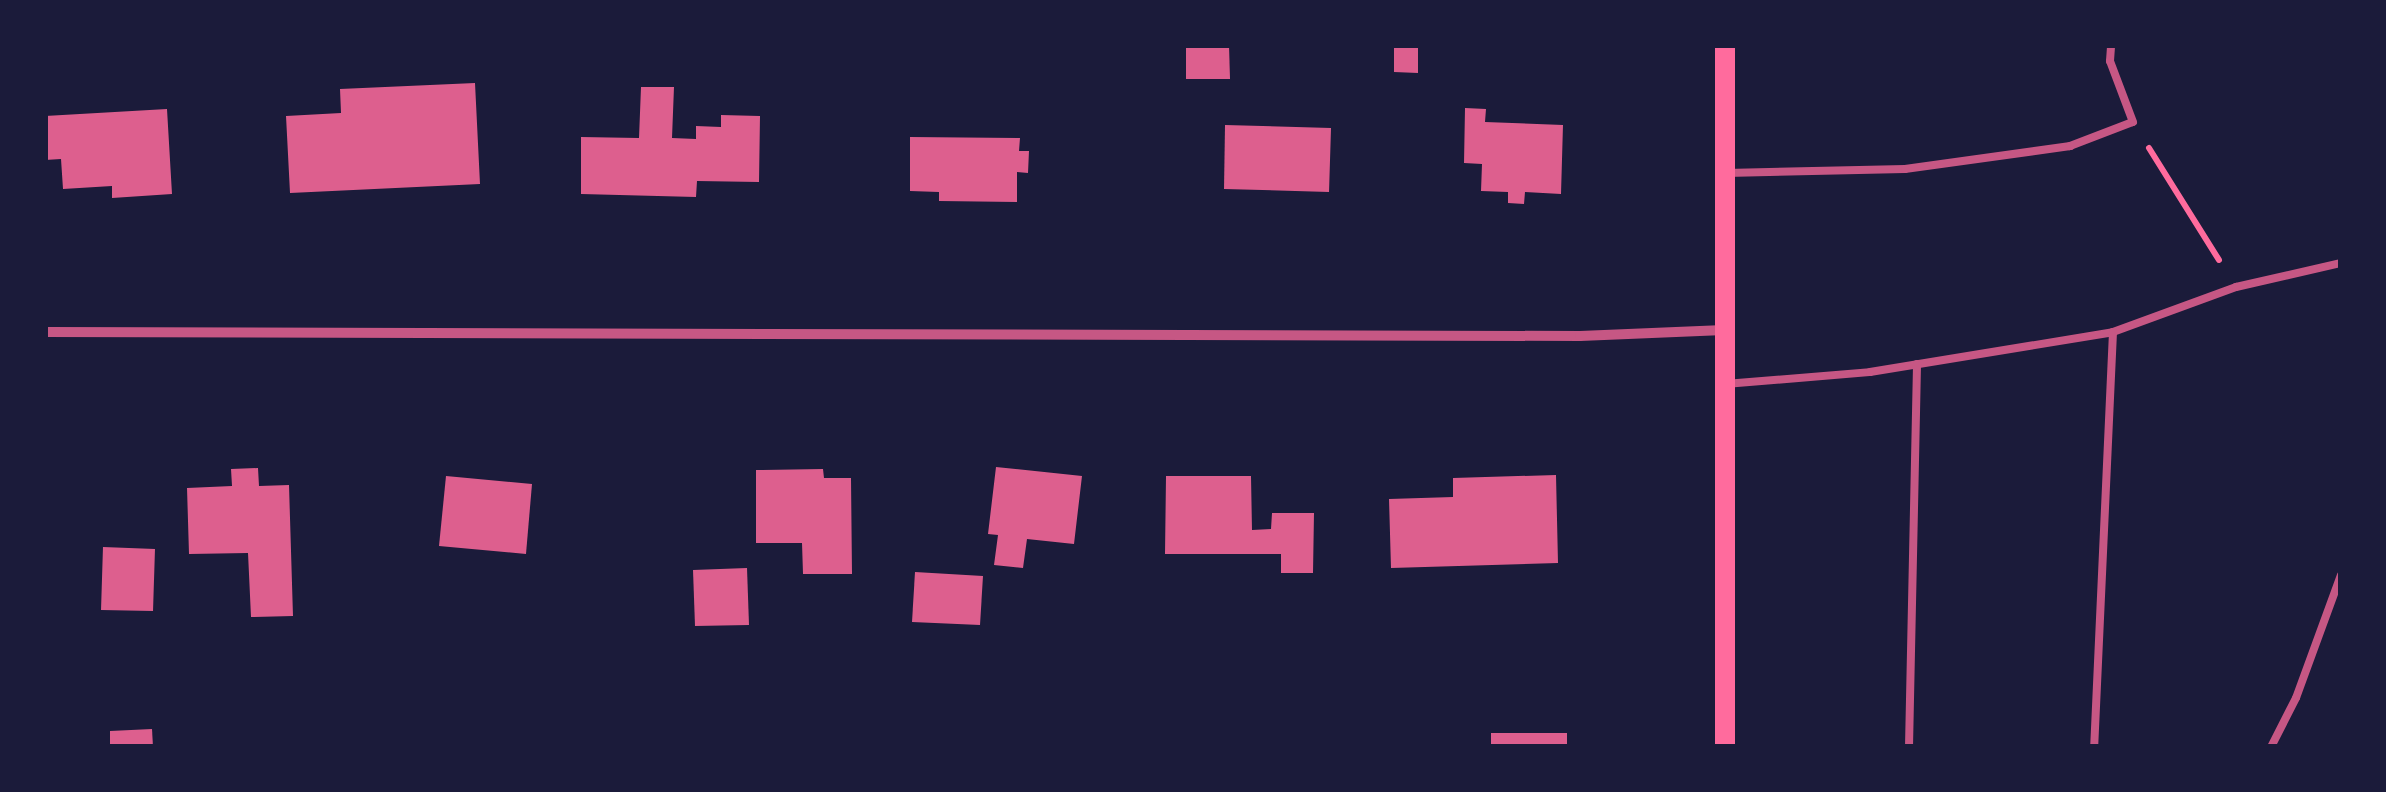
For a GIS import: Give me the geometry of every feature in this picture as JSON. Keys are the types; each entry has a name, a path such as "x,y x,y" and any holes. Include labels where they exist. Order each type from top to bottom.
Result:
{"main road":[{"path":"1725,45 1726,747"}],"street":[{"path":"45,332 1580,336 1724,330"}],"lane":[{"path":"1726,173 1905,170 2070,146 2133,122 2110,61 2111,45"},
{"path":"1725,384 1917,364 2113,332 2236,287 2341,263"},
{"path":"2094,747 2113,332"},
{"path":"1909,747 1917,364"},
{"path":"2272,747 2296,698 2341,574"}],"path":[{"path":"2133,122 2236,287"}],"building":[{"path":"1186,45 1229,45 1230,79 1186,79"},
{"path":"1394,45 1418,45 1418,73 1394,72"},
{"path":"475,83 480,184 290,193 286,116 341,113 340,89"},
{"path":"641,87 674,87 672,138 696,139 696,126 721,127 721,115 760,116 759,182 697,181 696,197 581,194 581,137 639,138"},
{"path":"1465,108 1486,109 1485,122 1563,125 1561,194 1525,192 1524,204 1508,203 1508,192 1481,191 1482,164 1464,163"},
{"path":"167,109 172,194 112,198 112,186 63,189 61,159 45,160 45,116"},
{"path":"1225,125 1331,128 1329,192 1224,189"},
{"path":"910,137 1020,138 1019,151 1029,151 1028,173 1017,172 1017,202 939,201 939,192 910,191"},
{"path":"996,467 1082,476 1074,544 1027,539 1023,568 994,565 998,535 988,534"},
{"path":"258,468 259,486 289,485 293,616 251,617 248,553 189,554 187,488 232,486 231,469"},
{"path":"823,469 824,478 851,478 852,574 803,574 802,543 756,543 756,470"},
{"path":"1556,475 1558,563 1391,568 1389,499 1453,497 1453,478"},
{"path":"446,476 532,484 526,554 439,546"},
{"path":"1166,476 1251,476 1252,530 1271,529 1272,513 1314,513 1313,573 1281,573 1281,554 1165,554"},
{"path":"103,547 155,549 153,611 101,610"},
{"path":"747,568 749,625 695,626 693,570"},
{"path":"915,572 983,576 980,625 912,622"},
{"path":"152,729 153,747 110,747 110,731"},
{"path":"1491,733 1567,733 1567,747 1491,747"}]}
